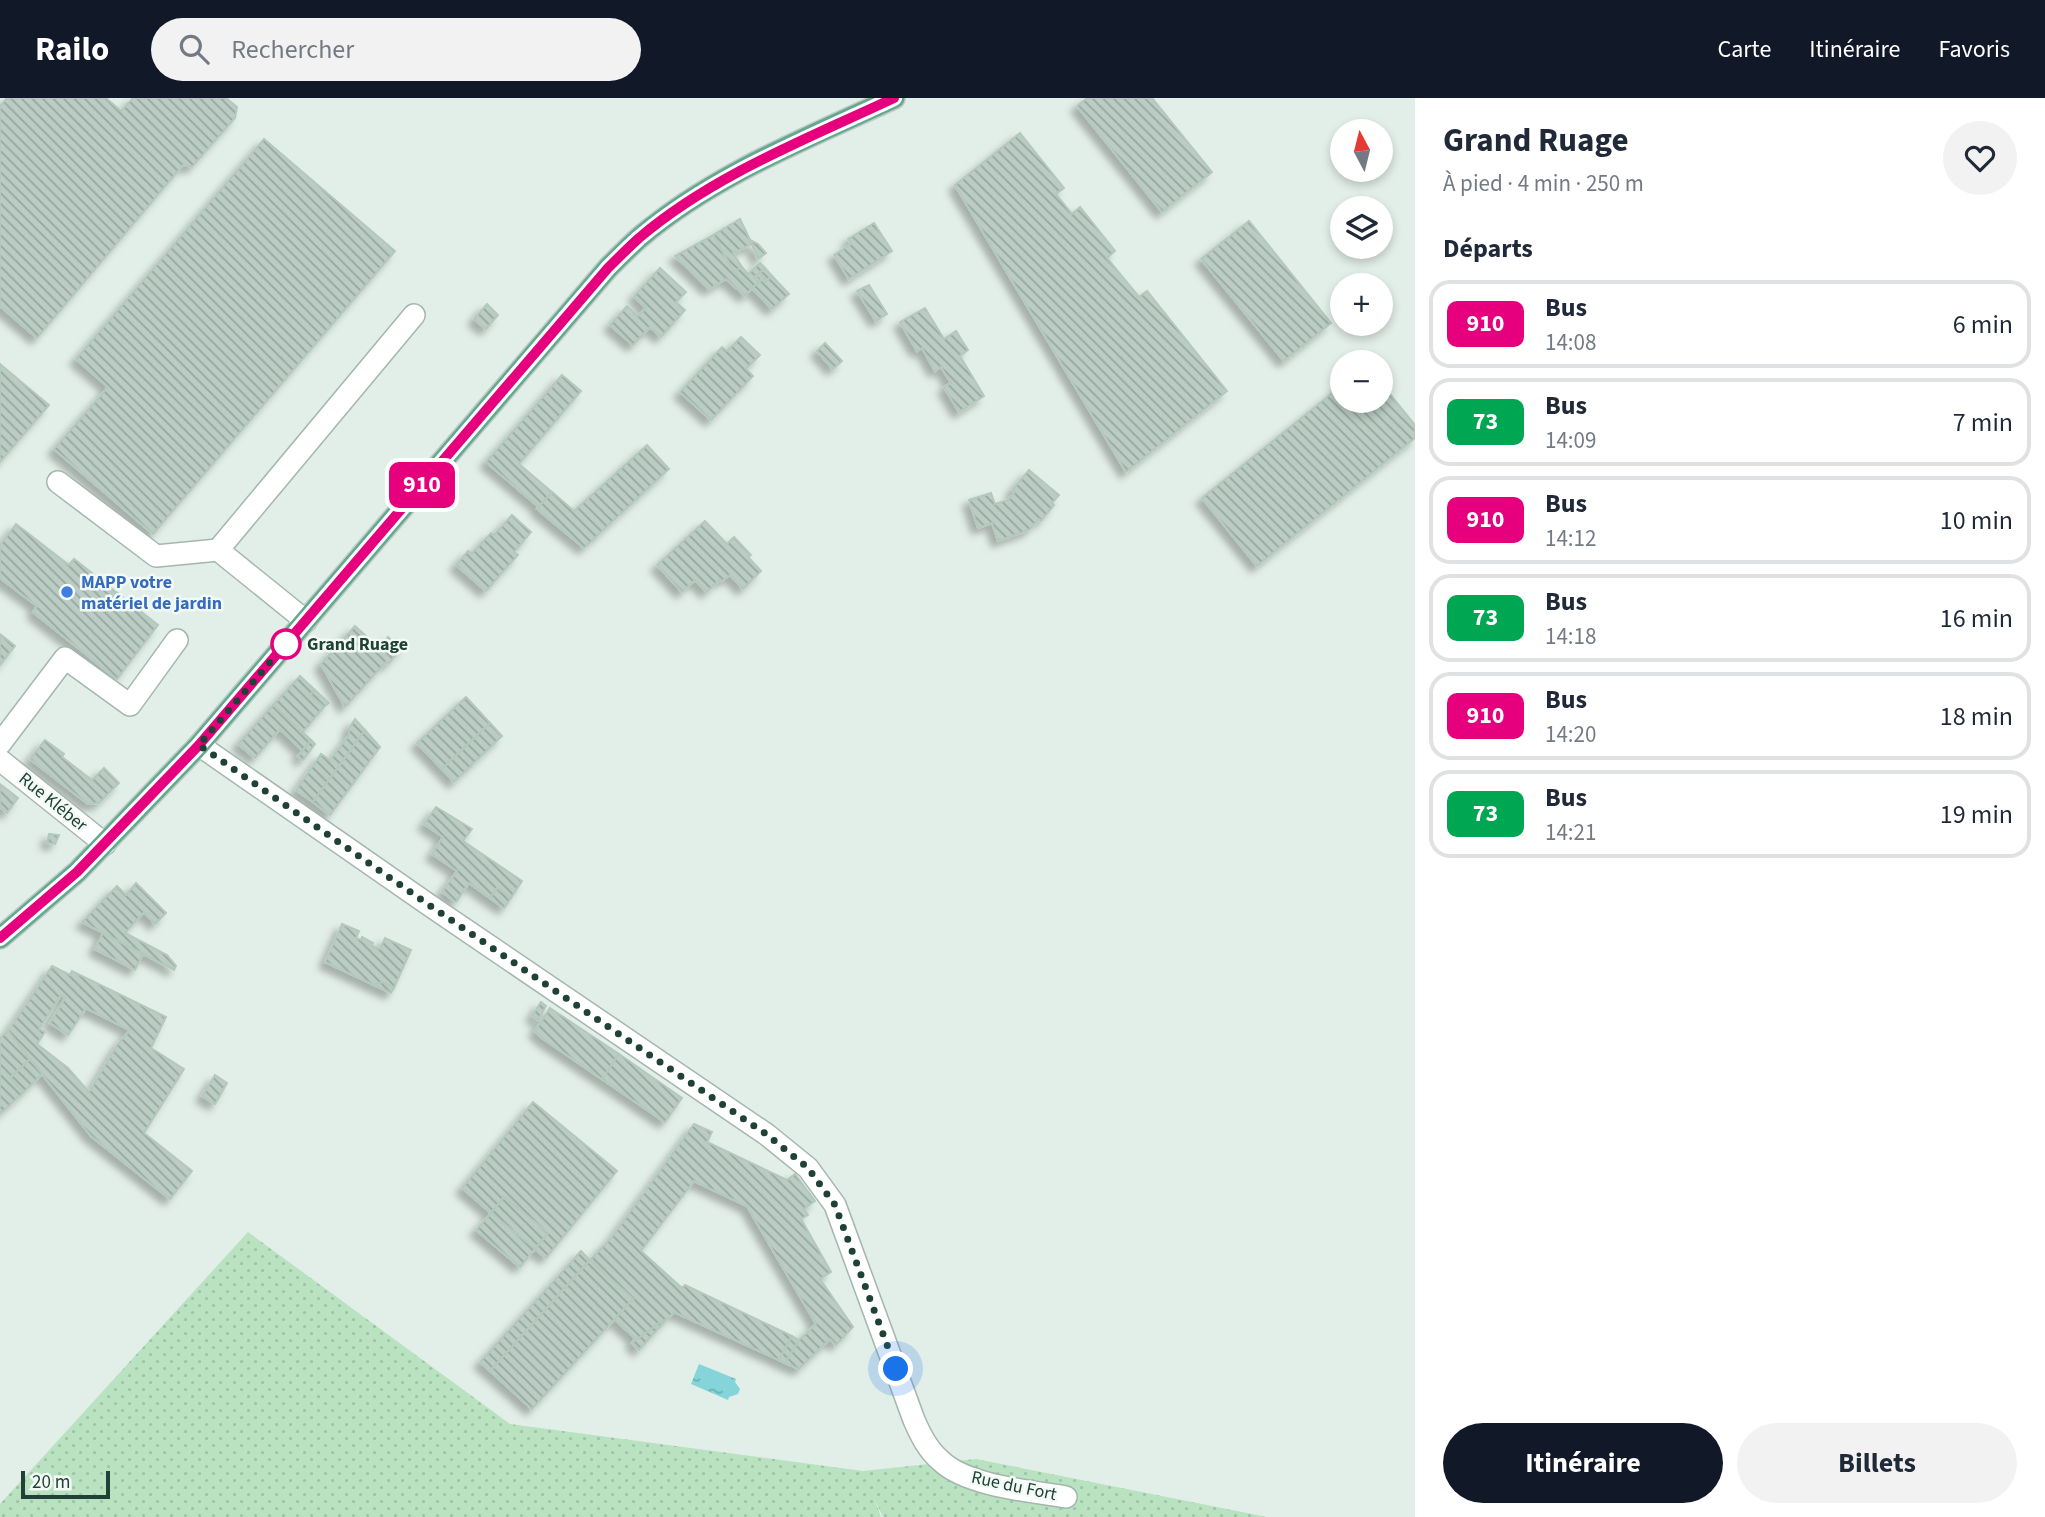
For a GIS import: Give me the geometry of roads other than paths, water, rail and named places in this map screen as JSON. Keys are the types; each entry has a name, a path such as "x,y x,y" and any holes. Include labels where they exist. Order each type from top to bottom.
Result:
{"main road":[{"path":"0,938 50,897 105,844 199,745 608,268 639,238 702,193 739,172 894,98"}],"street":[{"path":"218,550 414,315"},
{"path":"58,482 156,556 218,550 306,621"},
{"path":"0,744 65,658 131,705 177,640"},
{"name":"Rue du Fort","path":"199,745 790,1151 817,1178 840,1216 914,1420 928,1446 950,1468 973,1479 1066,1497"},
{"name":"Rue Kléber","path":"0,760 105,844"}],"water":[{"path":"699,1364 736,1379 740,1389 738,1394 728,1400 691,1384"}],"place":[{"name":"MAPP votre matériel de jardin","path":"67,592"},
{"name":"Grand Ruage","path":"286,644"}]}
